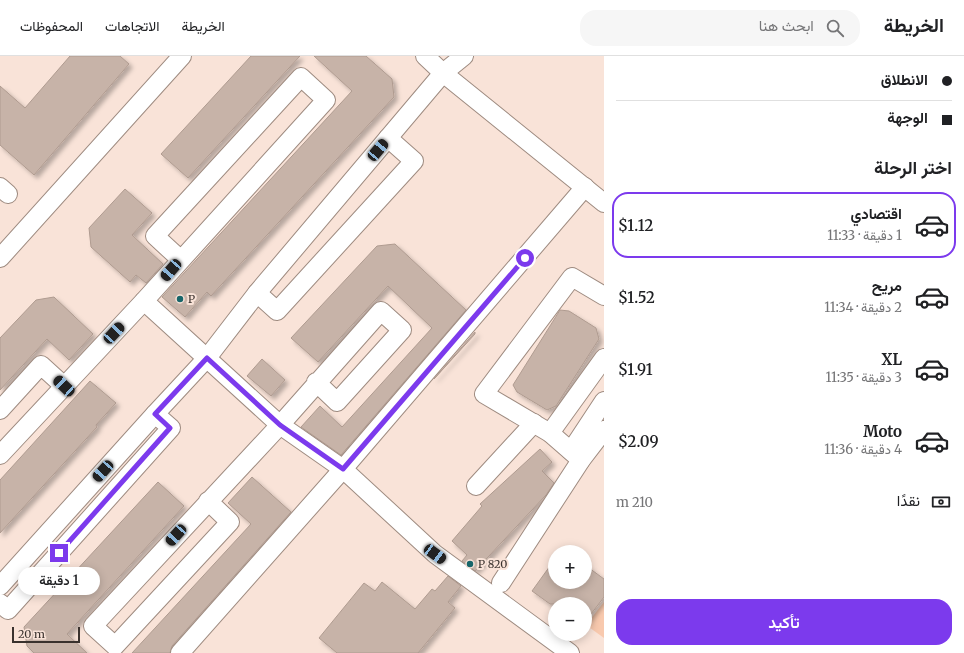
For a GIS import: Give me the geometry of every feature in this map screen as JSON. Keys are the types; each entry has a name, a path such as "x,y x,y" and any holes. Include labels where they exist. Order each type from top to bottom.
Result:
{"street":[{"path":"0,258 182,56"},
{"path":"425,56 443,73 604,204"},
{"path":"0,586 207,358 257,293 443,73 464,56"},
{"path":"0,455 144,301 180,259 326,100 301,77 155,236 180,259"},
{"path":"257,293 277,311 414,161 388,138"},
{"path":"180,653 343,469 585,187"},
{"path":"576,456 550,433 484,394 572,277 604,296"},
{"path":"144,301 280,425 343,469 435,554 570,653"},
{"path":"208,501 230,522 115,646 93,626 208,501 280,425 316,382 382,311 402,330 337,402 316,382"},
{"path":"550,433 604,358"},
{"path":"0,410 41,365 64,386"},
{"path":"501,583 576,456 604,402"},
{"path":"0,603 8,610 170,428 155,414"},
{"path":"476,486 534,423"},
{"path":"576,456 604,430"}],"shaded area":[{"path":"604,602 604,638 592,629 592,617"}],"building":[{"path":"70,56 120,56 129,64 34,175 0,145 0,86 25,108"},
{"path":"251,56 300,56 188,178 161,154"},
{"path":"314,56 366,56 392,79 394,97 211,296 207,292 185,317 162,297 352,91"},
{"path":"125,189 152,213 132,235 163,264 146,283 136,275 130,282 91,247 89,228"},
{"path":"395,244 466,310 341,455 301,427 320,406 342,427 432,328 388,286 318,362 291,338 377,246"},
{"path":"54,297 93,334 69,360 47,339 0,390 0,338 36,300"},
{"path":"560,310 569,311 596,328 599,339 556,406 547,410 517,392 513,385"},
{"path":"475,332 475,334 434,379"},
{"path":"262,359 285,380 271,396 247,376"},
{"path":"90,381 116,403 96,425 97,427 0,533 0,480"},
{"path":"540,449 552,462 542,471 554,483 546,495 475,571 462,561 467,555 452,541 482,506 480,504"},
{"path":"252,477 291,512 172,646 170,653 132,653 251,524 228,503"},
{"path":"158,482 184,506 67,634 87,653 34,653 27,646 24,627"},
{"path":"548,569 548,589 592,589 592,570 604,579 604,597 592,613 592,597 548,597 548,603 532,591"},
{"path":"448,576 461,586 448,602 455,608 418,653 337,653 319,638 364,583 375,591 382,582 415,609 432,589 435,591"}],"place":[{"name":"P","path":"180,299"},
{"name":"P 820","path":"470,564"}],"route":[{"path":"59,553 170,428 155,414 207,358 280,425 343,469 525,258"}]}
